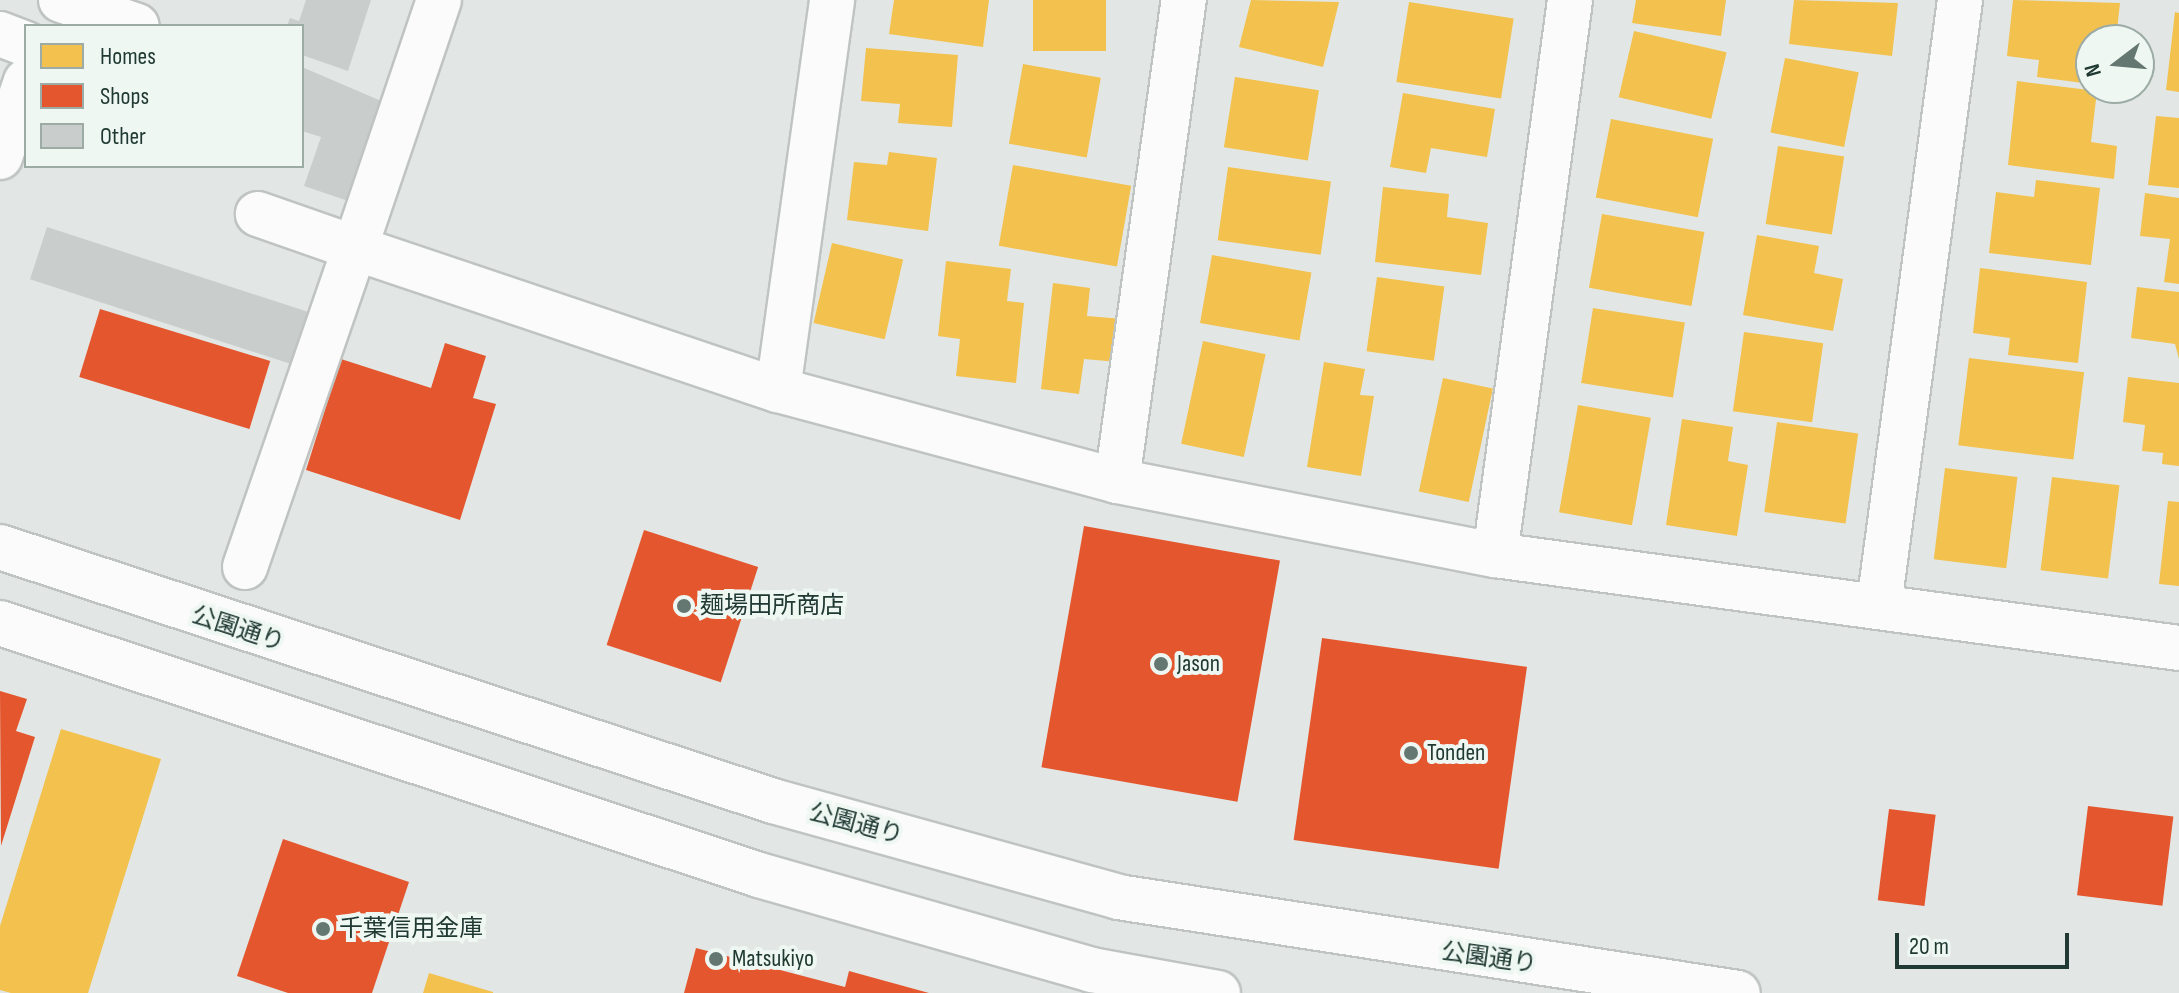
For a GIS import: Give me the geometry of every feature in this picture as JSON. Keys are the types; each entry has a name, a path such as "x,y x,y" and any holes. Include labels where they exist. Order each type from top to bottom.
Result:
{"street":[{"path":"46,24 54,0"},
{"path":"61,0 131,24"},
{"path":"245,567 439,0"},
{"path":"778,390 832,0"},
{"path":"1117,481 1184,0"},
{"path":"1495,555 1570,0"},
{"path":"1879,605 1960,0"},
{"path":"0,34 24,43"},
{"path":"0,157 24,87"},
{"path":"258,214 778,390 1117,481 1495,555 2179,648"},
{"name":"公園通り","path":"0,547 759,797 1118,897 1738,993"},
{"path":"0,623 759,875 1092,970 1218,993"}],"building: Homes":[{"path":"894,0 989,0 983,47 889,34"},
{"path":"1033,0 1106,0 1106,51 1033,51"},
{"path":"1251,0 1339,2 1323,67 1239,47"},
{"path":"1636,0 1726,0 1721,36 1632,23"},
{"path":"1794,0 1898,3 1892,56 1789,44"},
{"path":"2013,0 2120,3 2118,24 2075,24 2075,82 2037,77 2039,60 2007,56"},
{"path":"1409,2 1514,19 1501,99 1396,82"},
{"path":"2175,12 2179,13 2179,92 2166,90"},
{"path":"1634,31 1727,52 1711,119 1619,97"},
{"path":"866,48 958,55 952,127 898,123 900,104 861,101"},
{"path":"1785,58 1859,72 1844,147 1770,133"},
{"path":"1023,64 1101,78 1087,157 1009,144"},
{"path":"1235,77 1319,90 1308,160 1224,147"},
{"path":"2017,81 2075,88 2075,104 2095,104 2091,142 2117,146 2114,179 2008,165"},
{"path":"1403,93 1495,109 1487,157 1431,148 1426,173 1390,167"},
{"path":"2156,116 2179,118 2179,188 2148,185"},
{"path":"1611,119 1713,139 1698,217 1596,198"},
{"path":"1778,146 1844,156 1832,235 1766,224"},
{"path":"889,152 937,158 928,231 847,220 854,162 887,165"},
{"path":"1013,165 1131,186 1117,267 999,246"},
{"path":"1228,167 1331,181 1321,255 1218,240"},
{"path":"2036,180 2100,188 2091,265 1989,253 1996,192 2034,197"},
{"path":"1383,187 1449,194 1447,217 1488,223 1481,275 1375,262"},
{"path":"2145,193 2179,198 2179,284 2164,282 2170,239 2140,236"},
{"path":"1602,214 1704,232 1691,306 1589,288"},
{"path":"1757,235 1819,246 1814,273 1843,279 1833,331 1743,315"},
{"path":"832,243 903,259 885,339 814,323"},
{"path":"1212,255 1311,273 1299,340 1200,323"},
{"path":"946,261 1011,269 1007,301 1024,303 1016,383 956,376 960,339 938,336"},
{"path":"1980,268 2087,282 2078,363 2008,355 2010,338 1973,333"},
{"path":"1377,277 1444,286 1434,361 1367,351"},
{"path":"1053,283 1090,288 1087,316 1123,319 1118,362 1084,359 1079,394 1041,389"},
{"path":"2137,287 2179,292 2179,359 2175,344 2131,338"},
{"path":"1593,308 1685,323 1673,398 1581,383"},
{"path":"1744,332 1823,343 1812,422 1733,411"},
{"path":"1203,341 1266,354 1244,457 1181,444"},
{"path":"1969,358 2084,372 2073,459 1958,445"},
{"path":"1324,362 1365,369 1360,395 1374,396 1361,476 1307,467"},
{"path":"2128,377 2179,383 2179,466 2162,464 2163,453 2142,451 2145,425 2123,422"},
{"path":"1443,378 1493,389 1469,502 1419,491"},
{"path":"1578,405 1651,418 1632,525 1559,512"},
{"path":"1682,419 1733,427 1728,461 1748,465 1737,536 1666,525"},
{"path":"1777,422 1858,433 1846,524 1764,512"},
{"path":"1945,468 2017,477 2006,568 1934,559"},
{"path":"2052,477 2119,485 2108,579 2041,570"},
{"path":"2168,501 2179,502 2179,586 2159,584"},
{"path":"61,729 161,759 88,993 11,993 0,990 0,926"},
{"path":"429,973 493,992 493,993 423,993"}],"building: Shops":[{"path":"100,309 270,361 249,429 79,377"},
{"path":"445,343 486,356 473,398 496,404 460,520 306,470 341,359 431,388"},
{"name":"Jason","path":"1084,526 1280,561 1237,802 1041,767"},
{"name":"麺場田所商店","path":"644,530 758,567 721,682 607,645"},
{"name":"Tonden","path":"1322,638 1527,667 1499,869 1294,840"},
{"path":"0,691 27,699 16,731 35,737 1,846"},
{"path":"2088,806 2173,816 2162,906 2077,895"},
{"path":"1889,809 1936,815 1924,906 1878,900"},
{"name":"千葉信用金庫","path":"283,839 409,882 372,993 288,993 237,976"},
{"name":"Matsukiyo","path":"696,948 845,987 849,971 929,993 684,993"}],"building: Other":[{"path":"306,0 371,0 348,71 304,56 304,24 288,24 290,18 299,21"},
{"path":"304,68 386,103 354,203 304,186 321,137 304,132"},
{"path":"47,227 313,314 296,366 30,279"}],"place":[{"name":"麺場田所商店","path":"684,606"},
{"name":"Jason","path":"1161,664"},
{"name":"Tonden","path":"1411,753"},
{"name":"千葉信用金庫","path":"323,929"},
{"name":"Matsukiyo","path":"716,959"}]}
